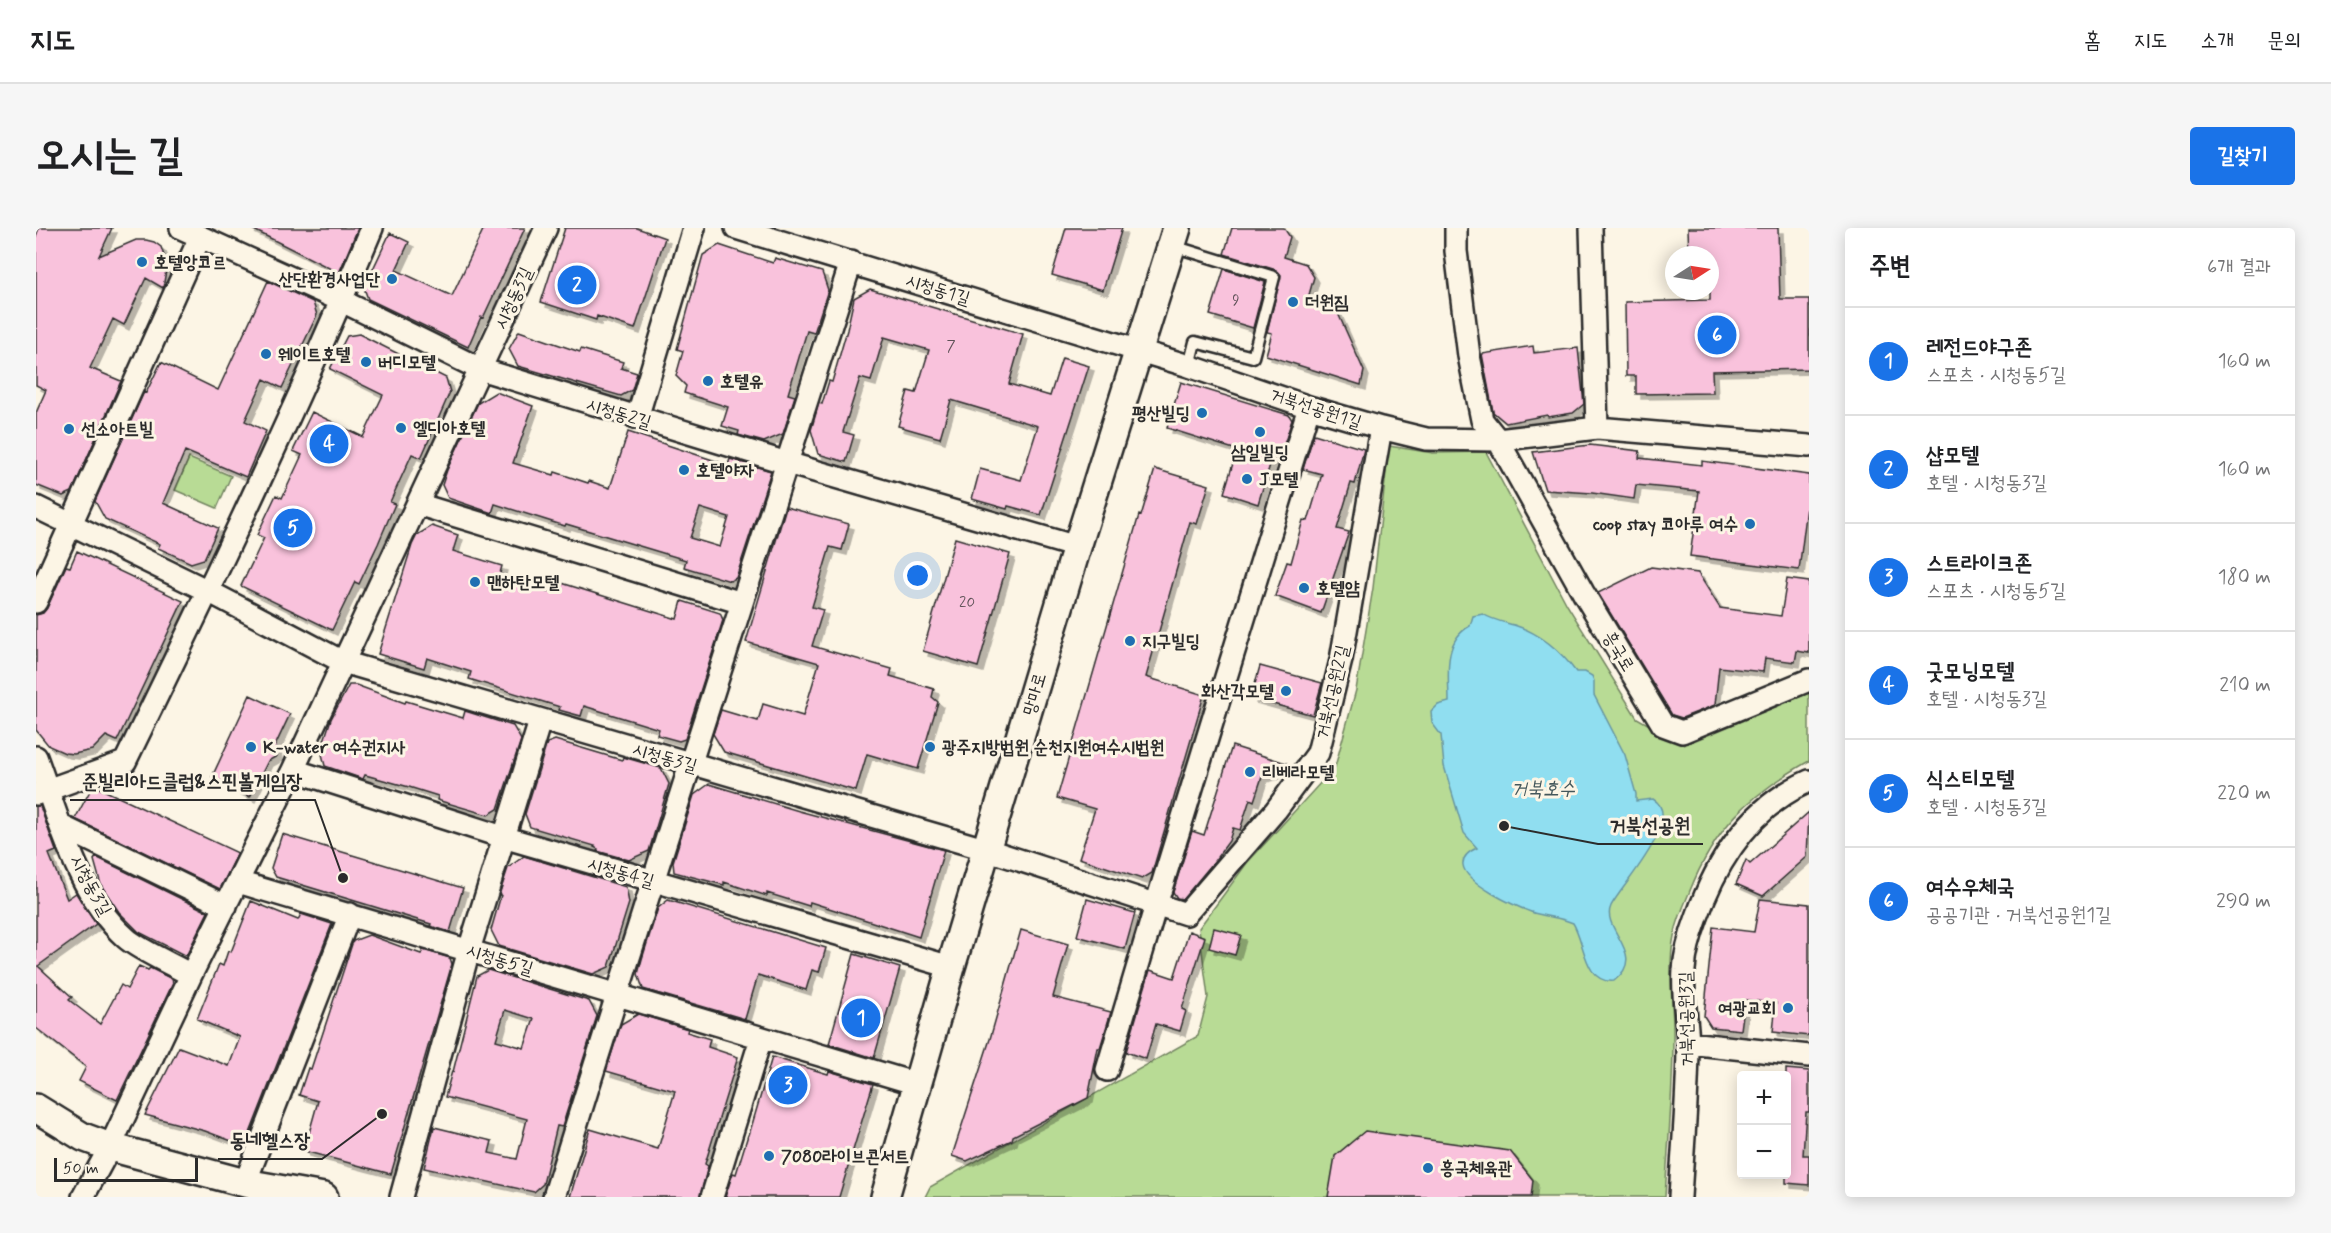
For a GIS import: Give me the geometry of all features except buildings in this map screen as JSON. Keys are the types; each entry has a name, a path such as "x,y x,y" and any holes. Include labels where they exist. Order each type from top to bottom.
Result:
{"street":[{"path":"42,792 125,762 208,591 342,301 372,228"},
{"name":"시청동3길","path":"343,662 546,228"},
{"path":"637,418 694,228"},
{"name":"시청동1길","path":"736,228 1140,351"},
{"path":"1456,228 1456,251 1469,356 1482,420 1498,440"},
{"path":"1591,228 1597,428"},
{"path":"36,602 190,232"},
{"name":"시청동2길","path":"190,232 342,301 480,369 787,463 1077,547"},
{"name":"망마로","path":"885,1197 951,966 988,850 1077,547 1174,237"},
{"path":"554,1197 616,994 851,262"},
{"name":"거북선공원1길","path":"1140,351 1309,407 1426,439 1498,440 1597,428 1809,446"},
{"path":"1107,1070 1309,407"},
{"name":"거북선공원2길","path":"988,850 1186,914 1276,810 1318,753 1341,660 1381,428"},
{"name":"흥국로","path":"1498,440 1584,594 1663,725 1682,732 1809,680"},
{"path":"417,504 742,603"},
{"name":"시청동3길","path":"36,507 71,522 208,591 343,662 988,850"},
{"path":"83,1197 110,1147 343,662"},
{"path":"401,1197 469,950 540,721"},
{"name":"시청동3길","path":"36,758 42,792 61,826 79,870 101,909 127,939 191,975"},
{"name":"시청동4길","path":"293,770 503,837 951,966"},
{"name":"거북선공원3길","path":"1680,1197 1688,1043 1684,969 1693,930 1706,892 1728,849 1758,814 1797,786 1809,781"},
{"path":"61,826 226,906"},
{"name":"시청동5길","path":"238,882 917,1084"},
{"path":"245,1183 350,914"},
{"path":"712,1197 761,1038"},
{"path":"1688,1043 1809,1056"},
{"path":"36,1108 83,1137 110,1147 245,1183 324,1197"}],"lane":[{"path":"1174,237 1274,277 1253,357 1195,342 1189,366"}],"green space":[{"path":"1389,446 1433,453 1486,452 1567,605 1637,718 1684,745 1809,693 1809,761 1768,787 1736,815 1722,831 1699,870 1677,925 1671,962 1673,1060 1665,1197 925,1197 930,1187 1198,1036 1208,997 1199,928 1247,863 1335,767 1356,690 1373,588"},
{"path":"189,458 231,476 217,508 175,490"}],"water":[{"name":"거북호수","path":"1483,614 1523,628 1541,638 1563,656 1576,672 1585,672 1592,676 1594,695 1625,755 1636,801 1653,799 1661,808 1662,821 1657,836 1611,906 1609,915 1626,952 1627,961 1623,971 1614,981 1604,980 1591,969 1573,923 1531,912 1503,899 1472,879 1463,865 1465,856 1477,848 1464,833 1444,766 1441,735 1432,723 1431,712 1438,705 1449,702 1448,670 1455,641 1470,626 1473,616"}],"place":[{"name":"호텔앙코르","path":"142,262"},
{"name":"산단환경사업단","path":"392,279"},
{"name":"샵모텔","path":"577,285"},
{"name":"더원짐","path":"1293,302"},
{"name":"여수우체국","path":"1717,335"},
{"name":"웨이트호텔","path":"266,354"},
{"name":"버디모텔","path":"366,362"},
{"name":"호텔유","path":"708,381"},
{"name":"평산빌딩","path":"1202,413"},
{"name":"엘디아호텔","path":"401,428"},
{"name":"선소아트빌","path":"69,429"},
{"name":"삼일빌딩","path":"1260,432"},
{"name":"굿모닝모텔","path":"329,444"},
{"name":"호텔야자","path":"684,470"},
{"name":"J모텔","path":"1247,479"},
{"name":"coop stay 코아루 여수","path":"1750,524"},
{"name":"식스티모텔","path":"293,528"},
{"name":"맨하탄모텔","path":"475,582"},
{"name":"호텔얌","path":"1304,588"},
{"name":"지구빌딩","path":"1130,641"},
{"name":"화산각모텔","path":"1286,691"},
{"name":"K-water 여수권지사","path":"251,747"},
{"name":"광주지방법원 순천지원여수시법원","path":"930,747"},
{"name":"리베라모텔","path":"1250,772"},
{"name":"거북선공원","path":"1504,826"},
{"name":"준빌리아드클럽&스핀볼게임장","path":"343,878"},
{"name":"여광교회","path":"1788,1008"},
{"name":"레전드야구존","path":"861,1018"},
{"name":"스트라이크존","path":"788,1085"},
{"name":"동네헬스장","path":"382,1114"},
{"name":"7080라이브콘서트","path":"769,1156"},
{"name":"흥국체육관","path":"1428,1168"}]}
